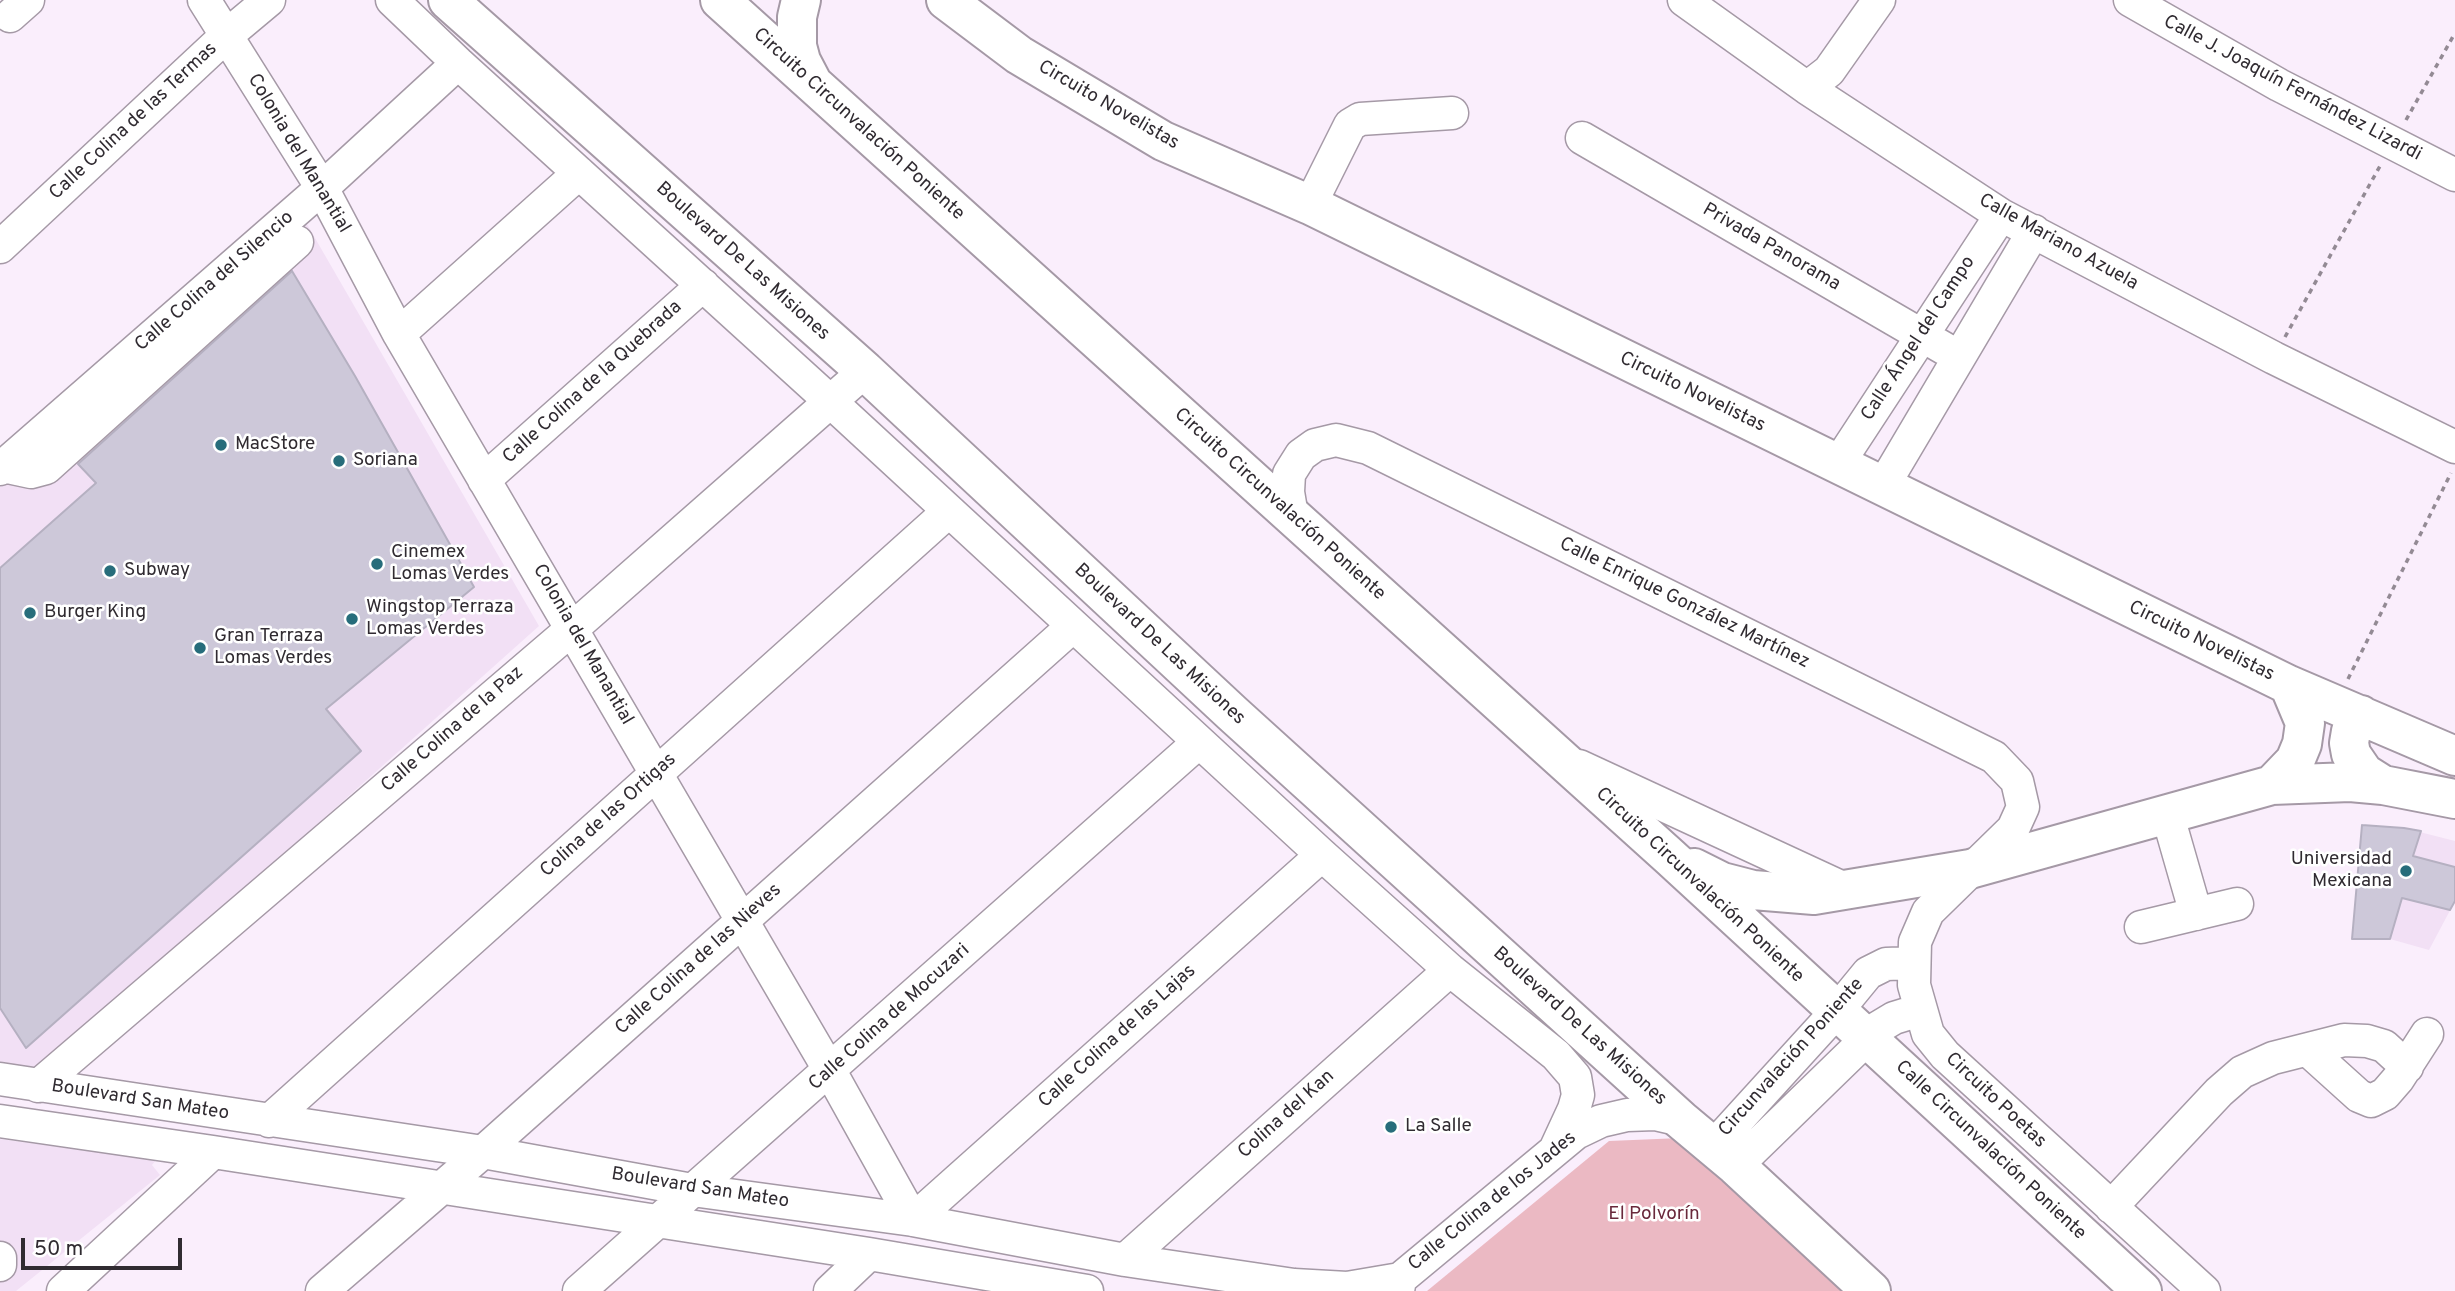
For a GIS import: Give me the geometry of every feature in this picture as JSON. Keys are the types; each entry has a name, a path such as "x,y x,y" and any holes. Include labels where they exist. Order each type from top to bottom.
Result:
{"main road":[{"name":"Boulevard De Las Misiones","path":"447,0 865,371 1232,713 1871,1291"},
{"name":"Circuito Circunvalación Poniente","path":"720,0 1670,857 1836,1012"},
{"path":"801,0 797,17 797,46 801,61 817,88"},
{"name":"Circuito Novelistas","path":"946,0 1019,55 1163,141 1310,205 2289,685 2455,756"},
{"path":"2273,785 2295,761 2302,744 2305,723 2289,685"},
{"path":"2348,709 2351,754 2364,773 2383,785"},
{"name":"Circuito Poetas","path":"1670,857 1722,882 1753,890 1814,895 1970,869 2273,785 2314,782 2383,785 2455,799"},
{"name":"Calle Circunvalación Poniente","path":"1836,1012 2142,1291"}],"street":[{"name":"Colonia del Manantial","path":"204,0 322,188 399,334 573,628 914,1220"},
{"name":"Calle Colina de las Termas","path":"0,247 226,36 270,0"},
{"name":"Boulevard De Las Misiones","path":"392,0 1322,855 1450,970 1556,1055 1575,1077 1578,1095 1555,1150"},
{"name":"Calle Mariano Azuela","path":"1684,0 1807,88 2001,215 2274,358 2455,447"},
{"path":"1807,88 1829,71 1879,0"},
{"name":"Calle J. Joaquín Fernández Lizardi","path":"2130,0 2267,78 2455,175"},
{"name":"Calle Colina del Silencio","path":"2,468 322,188 458,63"},
{"path":"1310,205 1350,125 1360,120 1452,113"},
{"name":"Privada Panorama","path":"1582,138 1959,357"},
{"path":"399,334 579,173"},
{"name":"Calle Ángel del Campo","path":"1838,464 2001,215"},
{"name":"Calle Ángel del Campo","path":"1883,486 2034,232"},
{"path":"2,468 31,472 46,468 297,242"},
{"name":"Calle Colina de la Quebrada","path":"484,480 702,285"},
{"name":"Calle Colina de la Paz","path":"38,1086 573,628 865,371"},
{"name":"Calle Enrique González Martínez","path":"1292,516 1288,492 1289,474 1301,455 1315,445 1336,440 1367,448 1994,757 2018,781 2023,807 2013,829 1970,869"},
{"name":"Colina de las Ortigas","path":"268,1121 949,511"},
{"name":"Calle Colina de las Nieves","path":"322,1291 483,1153 1073,626"},
{"name":"Calle Colina de Mocuzari","path":"579,1291 1199,743"},
{"path":"1559,757 1847,890"},
{"path":"2167,813 2196,914"},
{"name":"Calle Colina de las Lajas","path":"914,1220 1322,855"},
{"name":"Circuito Poetas","path":"1970,869 1928,912 1914,942 1914,985 1928,1034 1945,1055 2204,1291"},
{"path":"2141,927 2237,904"},
{"name":"Circunvalación Poniente","path":"1724,1157 1868,973 1886,964 1913,963"},
{"name":"Colina del Kan","path":"1125,1259 1450,970"},
{"name":"Circunvalación Poniente","path":"1724,1157 1867,1038 1894,1018 1920,1010"},
{"path":"2308,1050 2359,1096 2371,1101 2385,1094 2407,1067 2427,1034"},
{"path":"2111,1207 2219,1092 2242,1072 2273,1058 2344,1040 2367,1041 2384,1046 2407,1067"},
{"name":"Boulevard San Mateo","path":"0,1079 483,1153 692,1189 914,1220 1297,1288 1399,1285"},
{"name":"Calle Colina de los Jades","path":"1399,1285 1576,1133 1601,1121 1627,1115 1655,1114 1681,1120"},
{"name":"Boulevard San Mateo","path":"0,1121 869,1254 1078,1290"},
{"path":"62,1291 213,1152"},
{"path":"830,1291 869,1254"},
{"path":"0,1258 0,1265"}],"path":[{"path":"2274,358 2455,33"},
{"path":"2348,709 2455,465"}],"shaded area":[{"name":"Gran Terraza Lomas Verdes","path":"304,219 539,626 276,861 45,1075 9,1067 0,1063 0,487"},
{"name":"Universidad Mexicana","path":"2362,825 2404,828 2455,841 2455,901 2429,950 2390,939 2352,939"},
{"path":"0,1139 156,1160 152,1165 160,1175 16,1291 0,1291"}],"green space":[{"name":"El Polvorín","path":"1681,1138 1853,1291 1427,1291 1609,1141"}],"building":[{"name":"Gran Terraza Lomas Verdes","path":"292,271 355,376 474,587 326,709 361,751 26,1048 0,1008 0,568 96,483 78,464"},
{"name":"Universidad Mexicana","path":"2362,825 2421,831 2413,856 2455,867 2455,901 2450,910 2402,898 2390,939 2352,939"}],"place":[{"name":"MacStore","path":"221,445"},
{"name":"Soriana","path":"339,461"},
{"name":"Cinemex Lomas Verdes","path":"377,564"},
{"name":"Subway","path":"110,571"},
{"name":"Burger King","path":"30,613"},
{"name":"Wingstop Terraza Lomas Verdes","path":"352,619"},
{"name":"Gran Terraza Lomas Verdes","path":"200,648"},
{"name":"Universidad Mexicana","path":"2406,871"},
{"name":"La Salle","path":"1391,1127"}]}
